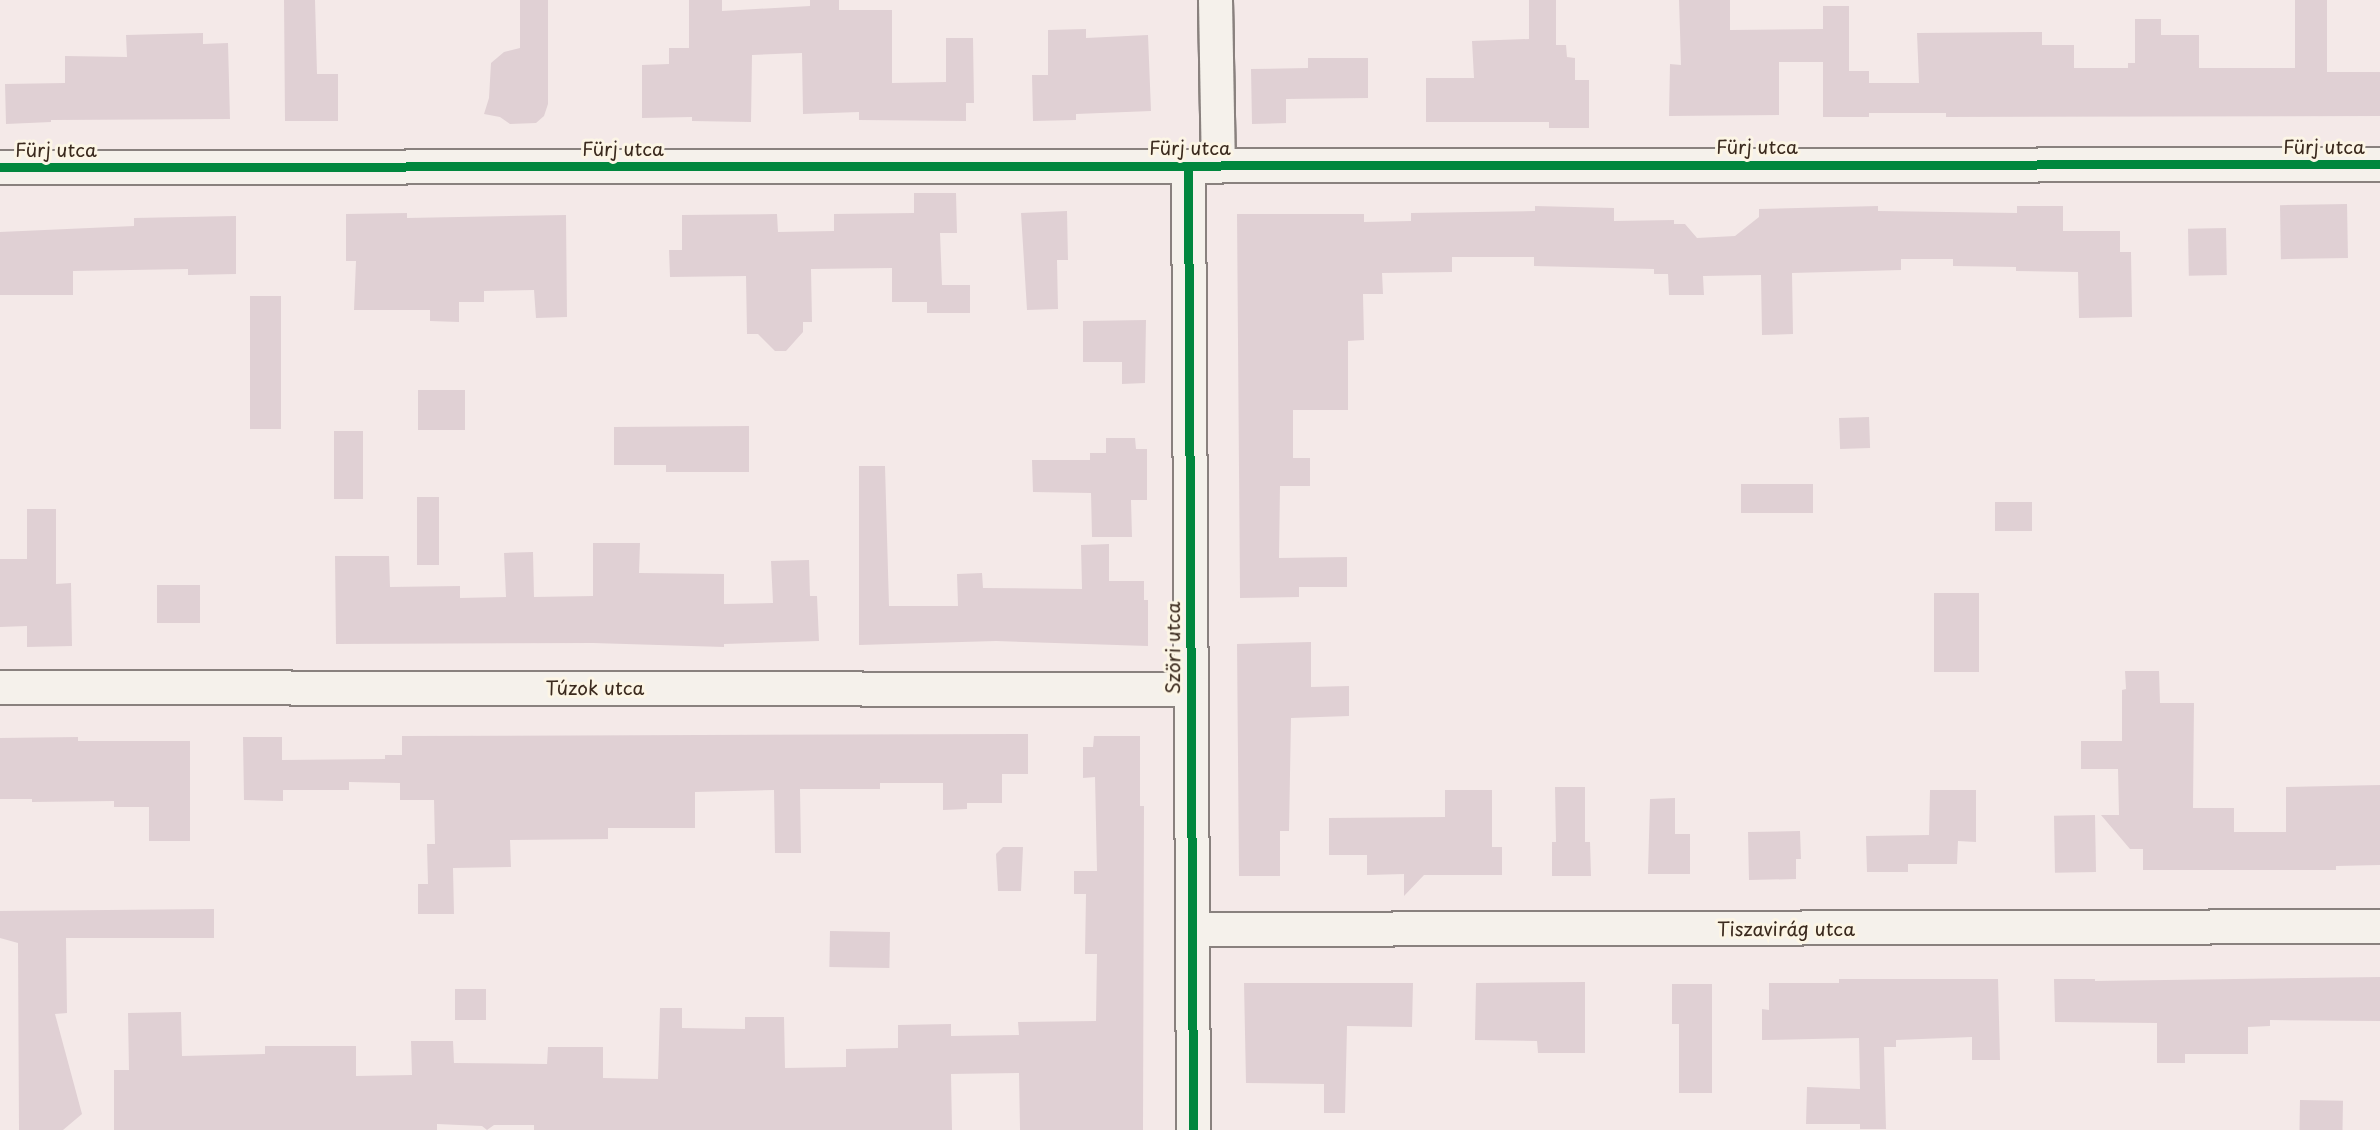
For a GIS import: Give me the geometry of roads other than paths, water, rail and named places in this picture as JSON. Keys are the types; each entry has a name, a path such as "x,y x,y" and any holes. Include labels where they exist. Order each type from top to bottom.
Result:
{"street":[{"name":"Szöri utca","path":"1193,1130 1191,689 1203,166 1215,0"},
{"name":"Fürj utca","path":"0,167 2380,164"},
{"name":"Túzok utca","path":"0,687 1191,689"},
{"name":"Tiszavirág utca","path":"1192,929 2380,926"}]}
